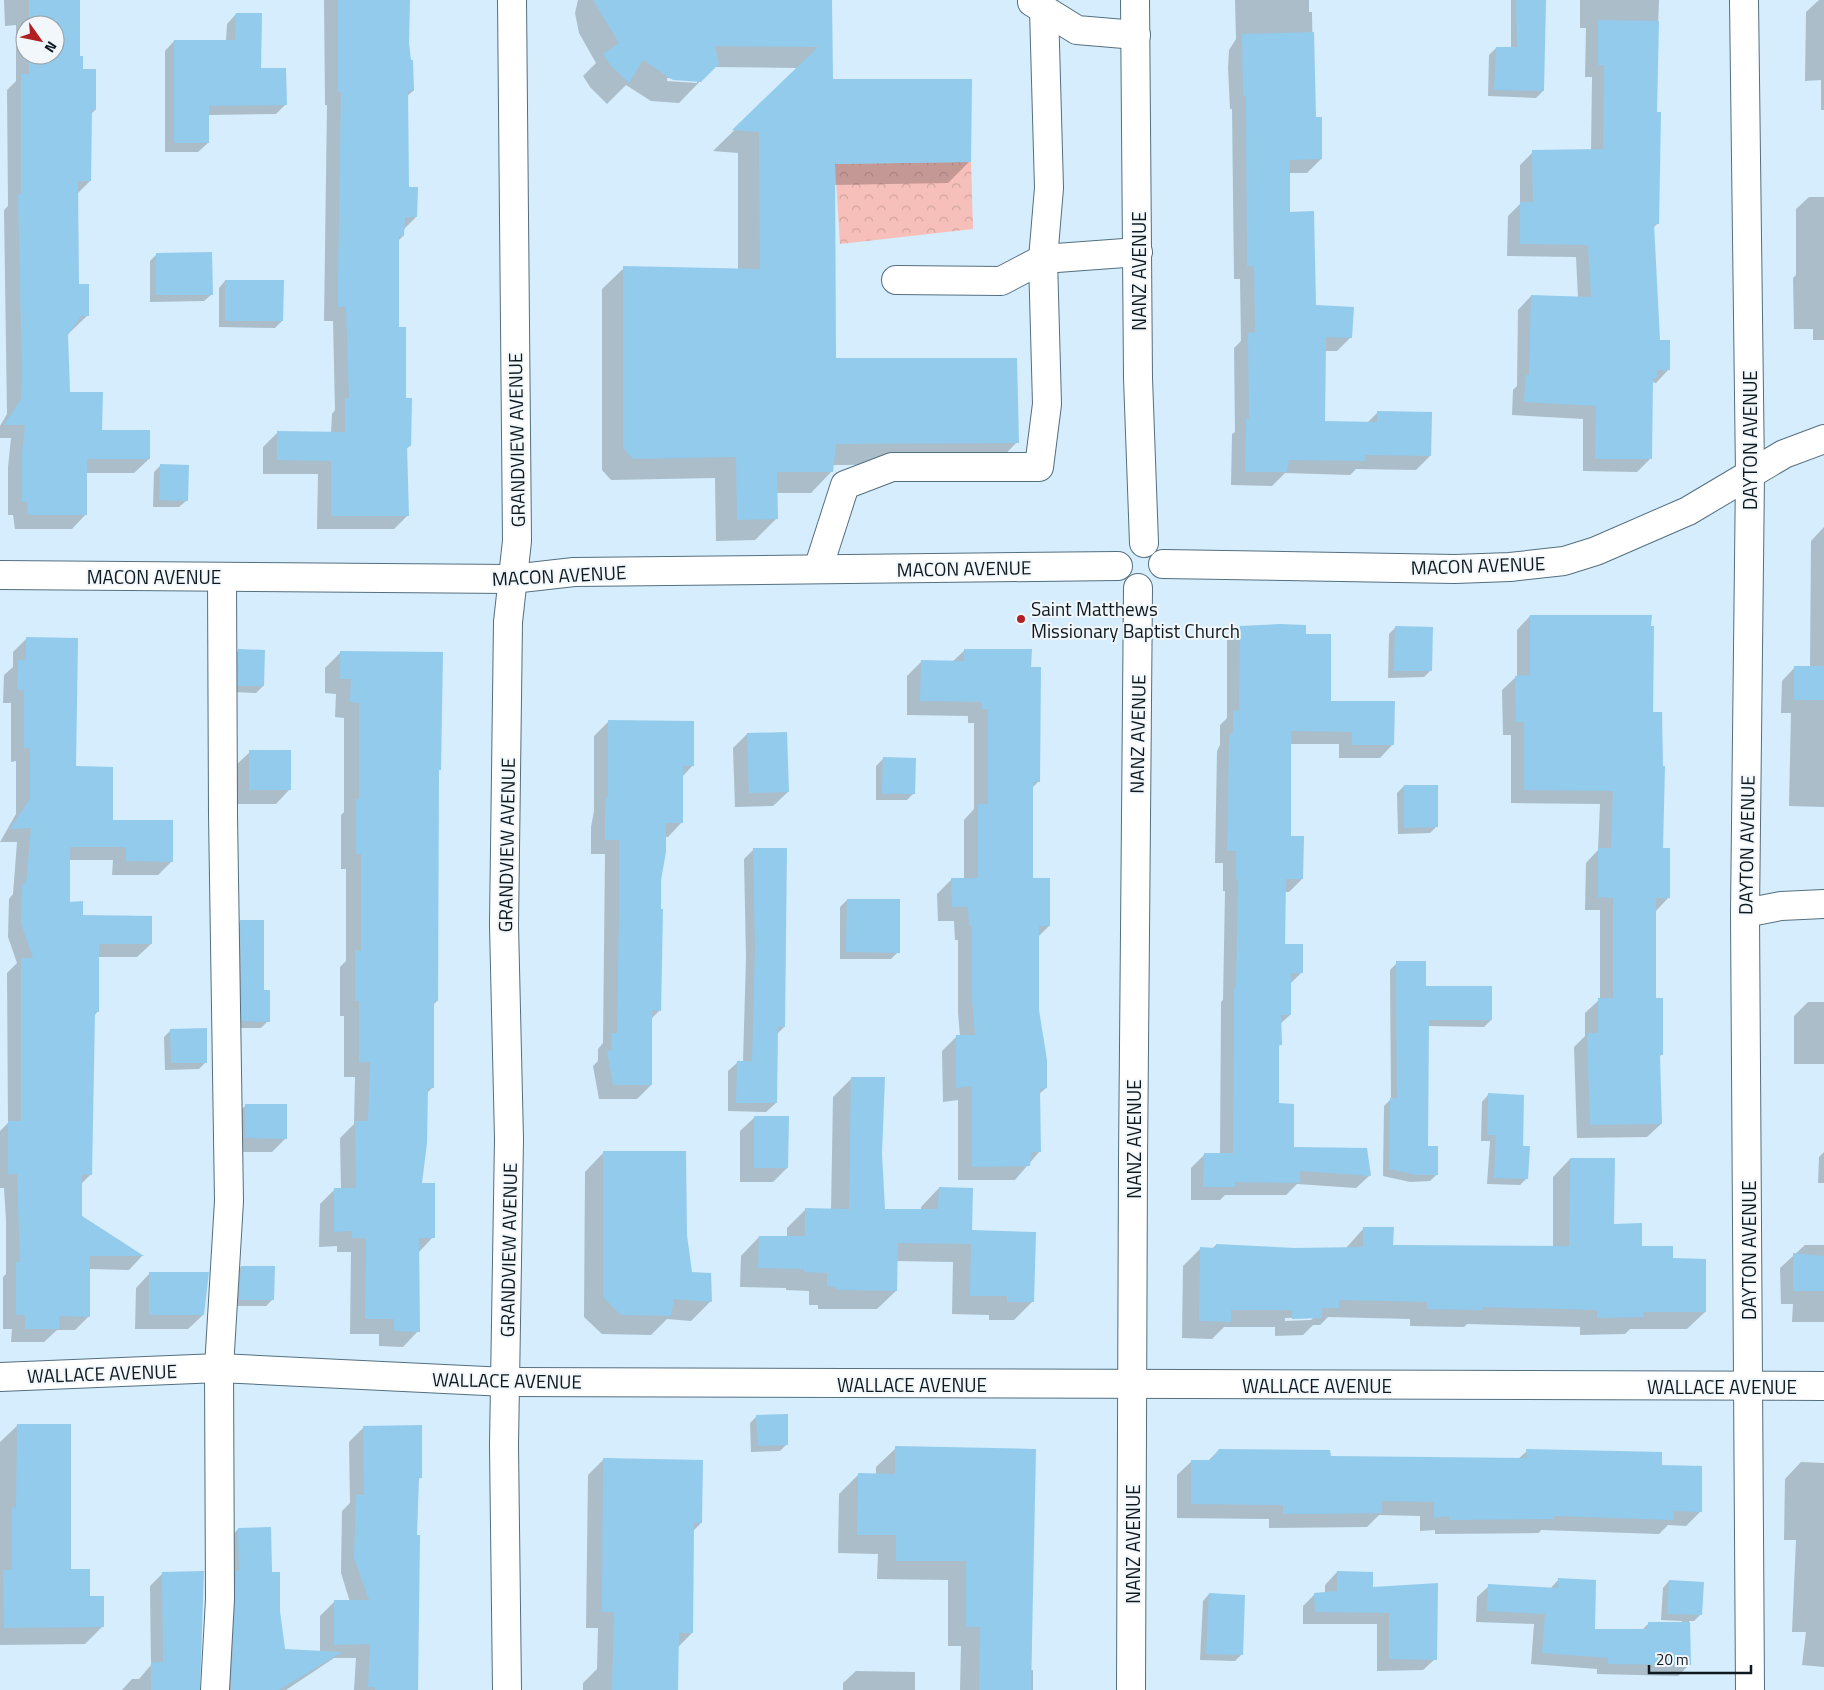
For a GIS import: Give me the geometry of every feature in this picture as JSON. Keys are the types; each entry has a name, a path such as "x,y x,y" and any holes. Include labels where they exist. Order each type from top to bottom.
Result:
{"street":[{"name":"GRANDVIEW AVENUE","path":"507,1690 504,1445 509,1139 504,925 508,622 517,541 512,0"},
{"name":"NANZ AVENUE","path":"1135,0 1138,378 1144,543"},
{"name":"DAYTON AVENUE","path":"1744,0 1750,474 1745,913 1750,1690"},
{"path":"1036,5 1077,30 1136,35"},
{"path":"818,570 845,485 892,467 1039,467 1047,404 1043,259 1048,188 1036,5"},
{"path":"896,280 1000,281 1043,259 1138,252"},
{"name":"MACON AVENUE","path":"1163,564 1454,569 1510,567 1564,561 1596,551 1688,511 1784,454 1824,439"},
{"path":"1134,543 1144,543 1155,548 1160,553 1163,564 1158,580 1145,587 1138,588 1124,581 1118,566 1122,552 1127,546 1134,543"},
{"name":"MACON AVENUE","path":"0,575 512,579 574,572 1118,566"},
{"path":"216,1690 220,1599 219,1368 229,1201 223,814 222,577"},
{"name":"NANZ AVENUE","path":"1131,1690 1138,588"},
{"path":"1745,913 1781,906 1824,904"},
{"name":"WALLACE AVENUE","path":"0,1377 219,1368 506,1382 1824,1386"}],"green space":[{"path":"971,162 973,229 840,244 835,164"}],"building":[{"path":"29,0 80,0 80,56 83,56 83,69 96,69 96,110 92,110 91,181 78,181 79,284 89,284 89,316 81,316 68,335 70,392 103,392 102,430 150,430 150,459 87,459 87,515 28,515 27,502 22,502 22,452 25,425 4,425 21,399 18,194 21,194 21,74 29,74 29,65 65,65 65,15 29,15"},
{"path":"338,0 410,0 409,43 411,60 413,60 414,91 408,91 409,187 418,187 417,217 405,217 404,236 399,236 399,327 406,327 406,398 412,398 411,446 407,446 409,516 331,516 331,461 277,460 277,431 345,432 345,398 349,398 346,307 338,307 341,92 338,92"},
{"path":"593,0 832,0 833,79 972,79 971,162 835,164 836,358 1017,358 1019,443 836,444 833,472 777,472 778,519 737,520 736,457 633,459 623,448 623,266 760,269 759,132 732,130 818,47 715,46 719,64 701,82 673,80 643,60 629,83 611,66 603,54 619,43"},
{"path":"1516,0 1546,0 1544,91 1494,90 1496,47 1517,47"},
{"path":"236,13 262,13 261,68 286,68 287,105 209,106 209,143 174,143 174,40 235,40"},
{"path":"1598,20 1659,21 1657,112 1661,112 1659,224 1654,224 1660,340 1670,340 1670,370 1657,370 1657,378 1653,378 1652,459 1595,459 1596,406 1524,402 1526,375 1529,375 1531,295 1591,297 1588,245 1520,244 1520,202 1533,202 1532,150 1603,149 1604,65 1598,65"},
{"path":"1314,32 1316,117 1322,117 1322,159 1290,160 1290,212 1314,211 1316,305 1354,307 1352,338 1326,337 1325,421 1377,422 1377,411 1432,412 1431,456 1365,455 1365,461 1289,460 1287,472 1245,472 1246,419 1249,419 1248,333 1255,332 1254,266 1247,266 1246,96 1243,96 1242,34"},
{"path":"212,252 213,295 156,295 156,253"},
{"path":"225,280 284,280 283,321 225,321"},
{"path":"160,464 189,465 188,501 159,500"},
{"path":"1530,615 1652,615 1651,626 1654,626 1653,712 1662,712 1663,766 1665,766 1663,848 1670,848 1670,898 1656,898 1656,998 1663,998 1663,1055 1660,1055 1662,1124 1590,1125 1587,1033 1598,1033 1598,998 1613,998 1613,898 1598,897 1598,848 1611,848 1613,791 1524,790 1524,722 1516,722 1515,676 1530,675"},
{"path":"1306,625 1306,634 1331,634 1331,701 1395,701 1394,745 1352,745 1352,732 1291,731 1291,836 1304,836 1303,879 1286,879 1285,944 1303,944 1303,973 1291,973 1291,1015 1281,1015 1282,1045 1279,1045 1279,1103 1294,1104 1294,1147 1367,1148 1371,1176 1300,1171 1300,1183 1235,1182 1235,1187 1203,1187 1204,1153 1233,1153 1234,988 1236,988 1238,879 1236,879 1236,851 1227,851 1229,737 1233,731 1233,710 1239,711 1240,626"},
{"path":"1395,626 1433,627 1432,671 1394,671"},
{"path":"26,637 78,638 76,766 113,767 113,820 173,820 173,862 126,861 126,847 70,847 70,902 83,901 83,915 152,916 152,944 99,944 99,1012 95,1012 92,1175 82,1174 82,1216 144,1256 90,1256 90,1317 59,1316 59,1329 25,1329 25,1315 16,1315 16,1262 20,1262 17,1174 8,1174 8,1121 21,1121 21,958 33,958 21,923 22,884 26,884 31,828 10,829 30,799 30,748 24,748 24,690 17,690 18,660 26,660"},
{"path":"238,649 265,650 264,686 238,686"},
{"path":"964,649 1032,649 1031,667 1041,667 1040,782 1033,782 1033,878 1050,878 1050,926 1039,926 1039,1010 1047,1060 1047,1088 1040,1089 1041,1152 1031,1152 1030,1166 972,1167 972,1086 956,1088 956,1035 975,1035 972,998 972,926 969,926 968,907 952,907 951,878 978,878 978,804 988,804 988,709 982,709 982,702 920,701 921,660 964,661"},
{"path":"340,651 443,652 441,770 439,770 438,1001 434,1001 434,1088 428,1088 427,1143 422,1183 435,1183 435,1238 419,1238 420,1332 394,1331 394,1319 365,1319 366,1238 352,1238 352,1231 334,1232 334,1188 356,1188 355,1121 368,1121 370,1062 359,1062 359,1001 355,1001 355,950 361,951 361,854 356,854 356,799 359,799 359,703 350,702 351,679 340,679"},
{"path":"1794,666 1824,666 1824,700 1794,700"},
{"path":"608,720 694,721 694,766 683,766 683,823 666,823 666,852 661,880 661,909 663,909 661,1011 652,1010 652,1085 613,1085 607,1051 612,1050 611,1033 617,1033 619,913 619,840 605,840 606,797 608,797"},
{"path":"787,732 789,792 749,793 747,733"},
{"path":"249,750 291,750 291,790 249,790"},
{"path":"883,757 916,758 915,794 882,794"},
{"path":"1404,785 1438,785 1438,827 1404,828"},
{"path":"753,848 787,848 785,1027 778,1027 777,1103 736,1103 737,1061 752,1061 755,948"},
{"path":"847,899 900,899 900,953 846,952"},
{"path":"240,920 264,920 264,990 270,990 270,1022 242,1021"},
{"path":"1396,961 1426,961 1426,986 1492,986 1492,1020 1429,1020 1428,1146 1438,1146 1438,1175 1417,1175 1389,1169 1390,1098 1397,1098"},
{"path":"207,1028 207,1063 171,1063 170,1029"},
{"path":"851,1077 885,1077 882,1154 885,1209 938,1209 939,1187 973,1188 972,1230 1036,1232 1034,1302 1007,1302 1007,1296 970,1296 971,1244 898,1243 897,1291 837,1290 836,1287 827,1286 827,1273 804,1272 804,1269 758,1268 759,1236 805,1236 805,1208 849,1209"},
{"path":"1488,1093 1524,1095 1523,1146 1530,1146 1528,1179 1494,1178 1496,1135 1487,1135"},
{"path":"245,1104 287,1104 287,1139 245,1138"},
{"path":"754,1116 789,1116 788,1168 754,1168"},
{"path":"603,1151 686,1151 687,1235 692,1272 711,1273 712,1302 674,1299 671,1316 621,1315 603,1297"},
{"path":"1570,1158 1615,1158 1614,1224 1642,1223 1642,1246 1673,1246 1673,1258 1706,1259 1706,1312 1643,1312 1644,1317 1597,1318 1597,1310 1483,1307 1483,1310 1427,1309 1427,1302 1339,1300 1339,1308 1322,1308 1322,1318 1292,1319 1292,1310 1231,1310 1231,1322 1199,1321 1200,1247 1216,1248 1216,1244 1294,1248 1363,1247 1363,1227 1394,1227 1393,1245 1569,1246"},
{"path":"1793,1253 1824,1256 1824,1291 1793,1291"},
{"path":"241,1266 275,1266 274,1300 239,1300"},
{"path":"149,1272 209,1272 204,1315 149,1315"},
{"path":"788,1414 788,1445 758,1446 756,1415"},
{"path":"17,1424 71,1424 71,1569 90,1569 90,1596 104,1596 104,1627 4,1628 3,1570 12,1570 12,1506 16,1509"},
{"path":"422,1425 422,1478 419,1478 417,1535 420,1535 418,1690 375,1690 375,1687 368,1687 370,1644 334,1645 334,1600 369,1600 354,1558 356,1495 364,1495 363,1426"},
{"path":"895,1446 1036,1449 1031,1690 979,1690 980,1627 966,1627 966,1561 896,1561 896,1535 857,1535 858,1473 895,1474"},
{"path":"1219,1449 1330,1450 1331,1456 1527,1458 1526,1449 1662,1452 1662,1465 1702,1466 1702,1512 1674,1511 1674,1520 1554,1516 1554,1519 1449,1520 1449,1516 1434,1518 1434,1502 1382,1501 1382,1513 1330,1514 1283,1514 1283,1505 1191,1504 1191,1460 1211,1460"},
{"path":"603,1458 703,1460 702,1523 694,1523 693,1633 679,1633 678,1690 612,1690 614,1612 602,1612"},
{"path":"271,1527 272,1572 280,1572 280,1611 285,1649 342,1652 279,1690 231,1690 236,1571 239,1571 238,1528"},
{"path":"204,1571 200,1690 151,1690 151,1662 163,1662 162,1572"},
{"path":"1337,1571 1373,1572 1373,1587 1438,1583 1437,1660 1389,1659 1389,1613 1315,1612 1314,1593 1337,1591"},
{"path":"1558,1578 1596,1580 1595,1629 1648,1629 1648,1622 1690,1622 1691,1665 1608,1664 1608,1658 1542,1653 1545,1614 1487,1611 1488,1584 1558,1588"},
{"path":"1669,1580 1704,1582 1702,1615 1667,1614"},
{"path":"1209,1593 1245,1595 1243,1655 1206,1654"}],"place":[{"name":"Saint Matthews Missionary Baptist Church","path":"1021,619"}]}
